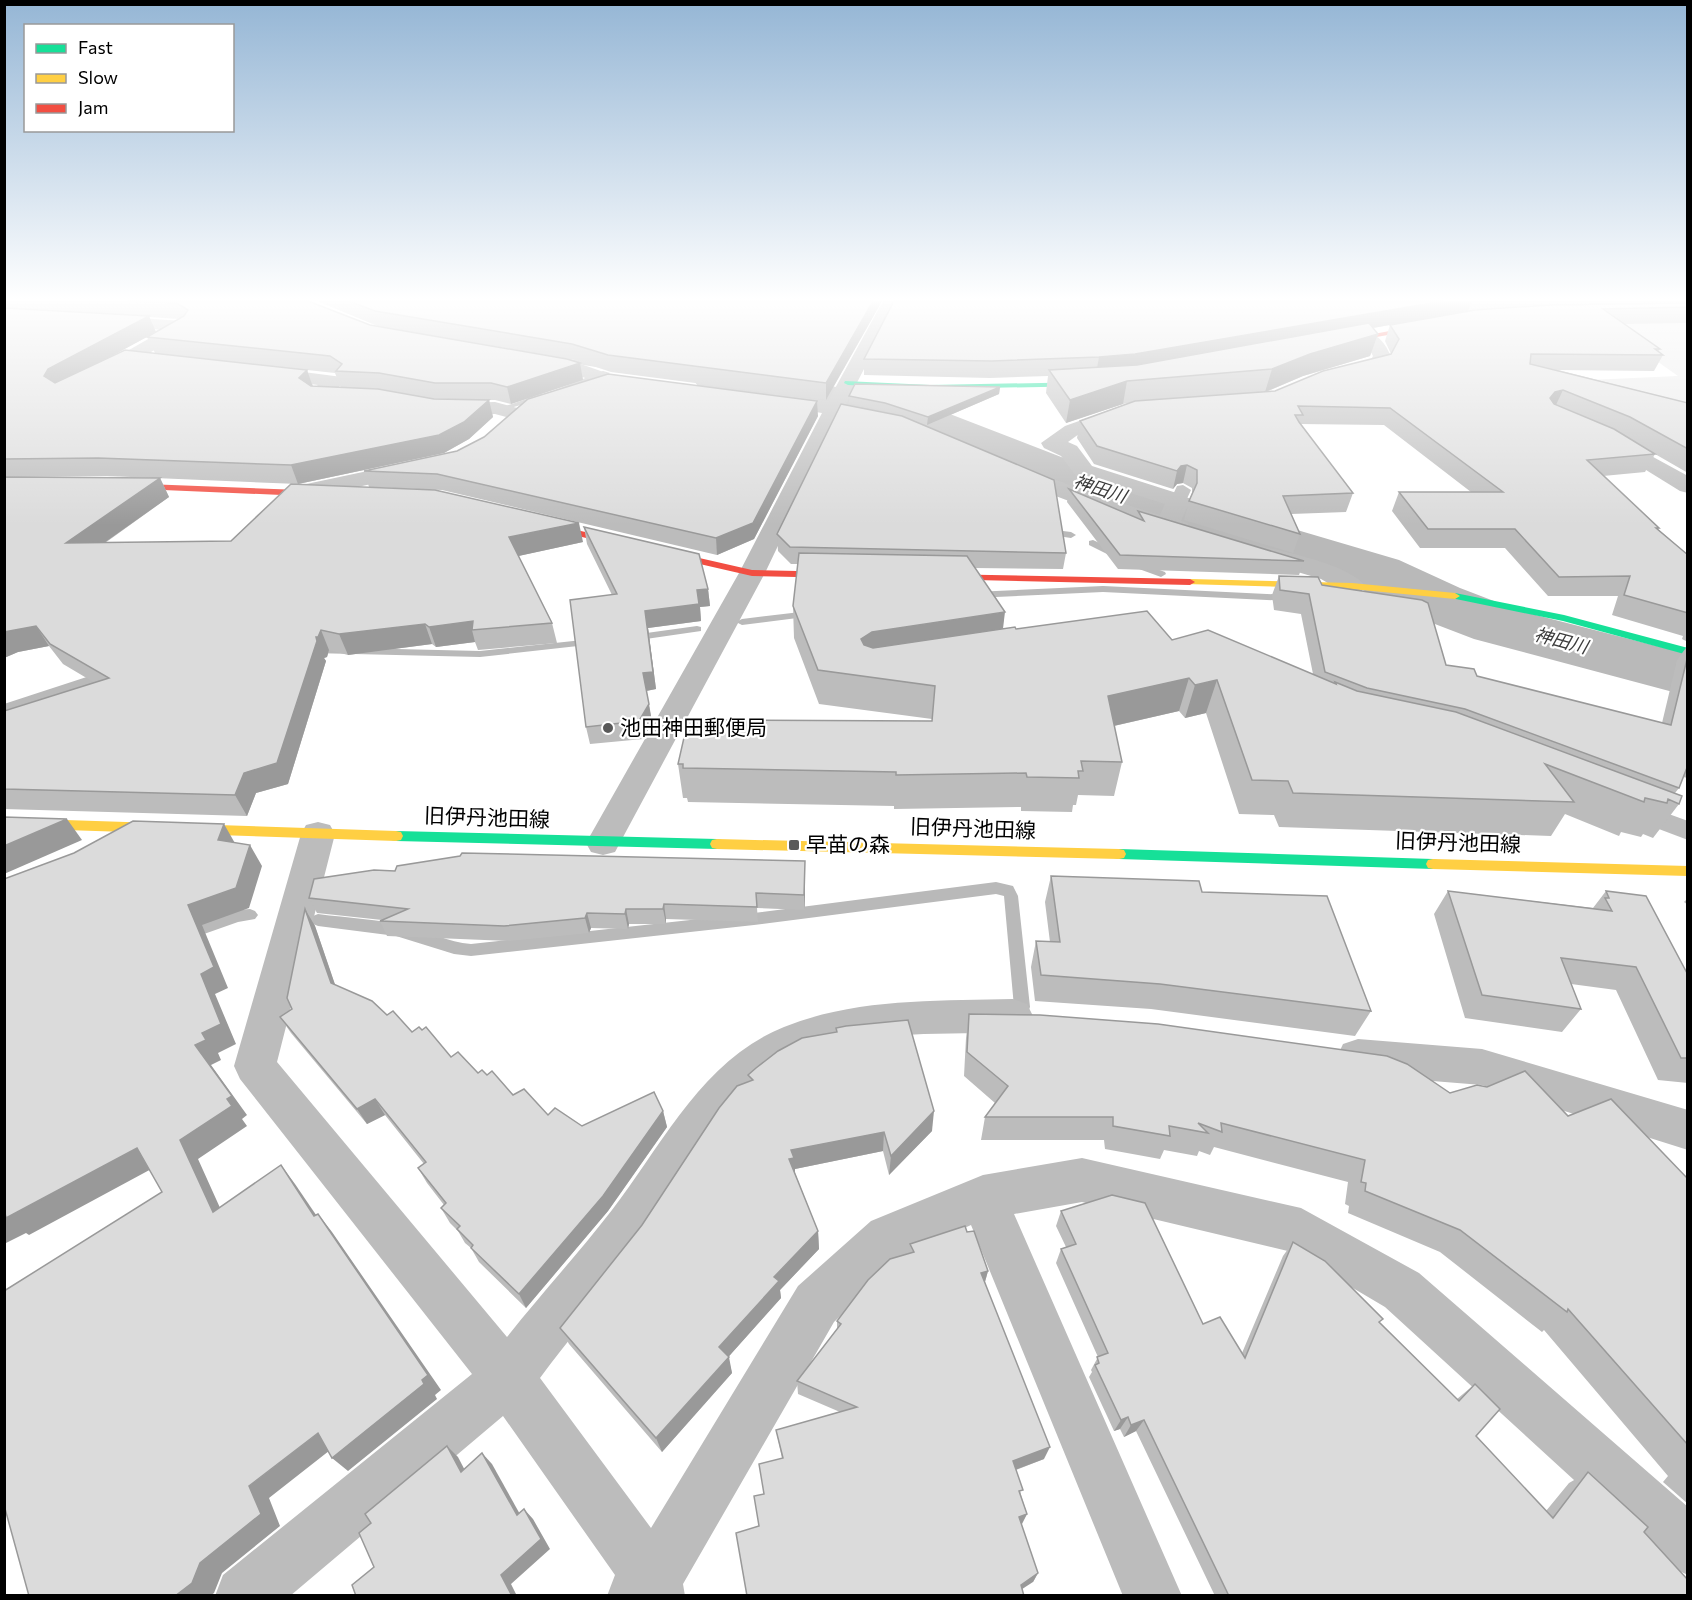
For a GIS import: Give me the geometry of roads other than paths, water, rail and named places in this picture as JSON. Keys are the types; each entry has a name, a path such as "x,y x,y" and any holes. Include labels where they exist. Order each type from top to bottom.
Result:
{"street":[{"path":"286,376 335,381 317,395 370,397"},
{"path":"596,376 629,381"},
{"path":"603,843 752,573 851,376"},
{"path":"1320,380 1336,376"},
{"path":"574,391 602,377"},
{"path":"758,397 840,396 930,387 1111,382"},
{"path":"840,396 882,416 903,423"},
{"path":"428,407 453,410 524,409 494,431"},
{"path":"1140,409 1104,417 1072,430 1052,443 1069,451 1084,471 1175,508 1202,535"},
{"path":"1594,433 1688,486"},
{"path":"993,463 1073,496 1175,508"},
{"path":"297,493 430,465"},
{"path":"107,485 357,495"},
{"path":"519,520 752,573 858,575"},
{"path":"1234,545 1330,574 1352,586"},
{"path":"917,577 1352,586 1395,589 1543,613 1624,632 1688,652"},
{"name":"旧伊丹池田線","path":"4,823 603,843 818,846 1688,871"},
{"path":"88,856 144,827"},
{"path":"318,834 255,1066 508,1378 648,1590 816,1304 888,1238 983,1197 1082,1180 1301,1231 1402,1290 1688,1546"},
{"path":"244,1596 508,1378 538,1336 628,1227 714,1103 744,1072 765,1055 798,1039 856,1026 941,1018 1052,1018"},
{"path":"1316,1050 1395,1062 1482,1067 1688,1130"},
{"path":"983,1197 1154,1596"}],"lane":[{"path":"1621,805 1688,831"}],"waterway":[{"name":"神田川","path":"559,390 599,376"},
{"name":"神田川","path":"718,382 894,409 1081,484 1377,573 1437,602 1497,625 1688,675"},
{"name":"神田川","path":"507,407 541,396"},
{"path":"1047,532 1071,535"},
{"path":"1093,543 1115,554"},
{"path":"1132,563 1161,574"},
{"path":"974,595 1103,589 1290,598"},
{"path":"1411,602 1452,609"},
{"path":"742,622 809,614"},
{"path":"632,638 697,629"},
{"path":"312,650 480,654 592,642"},
{"path":"4,708 108,674"},
{"path":"318,920 396,930 415,934 454,948 471,950 754,919 996,888 1008,890 1011,896 1022,1007"},
{"path":"187,934 237,916 250,915"}],"place":[{"name":"池田神田郵便局","path":"608,728"},
{"name":"早苗の森","path":"794,845"}]}
